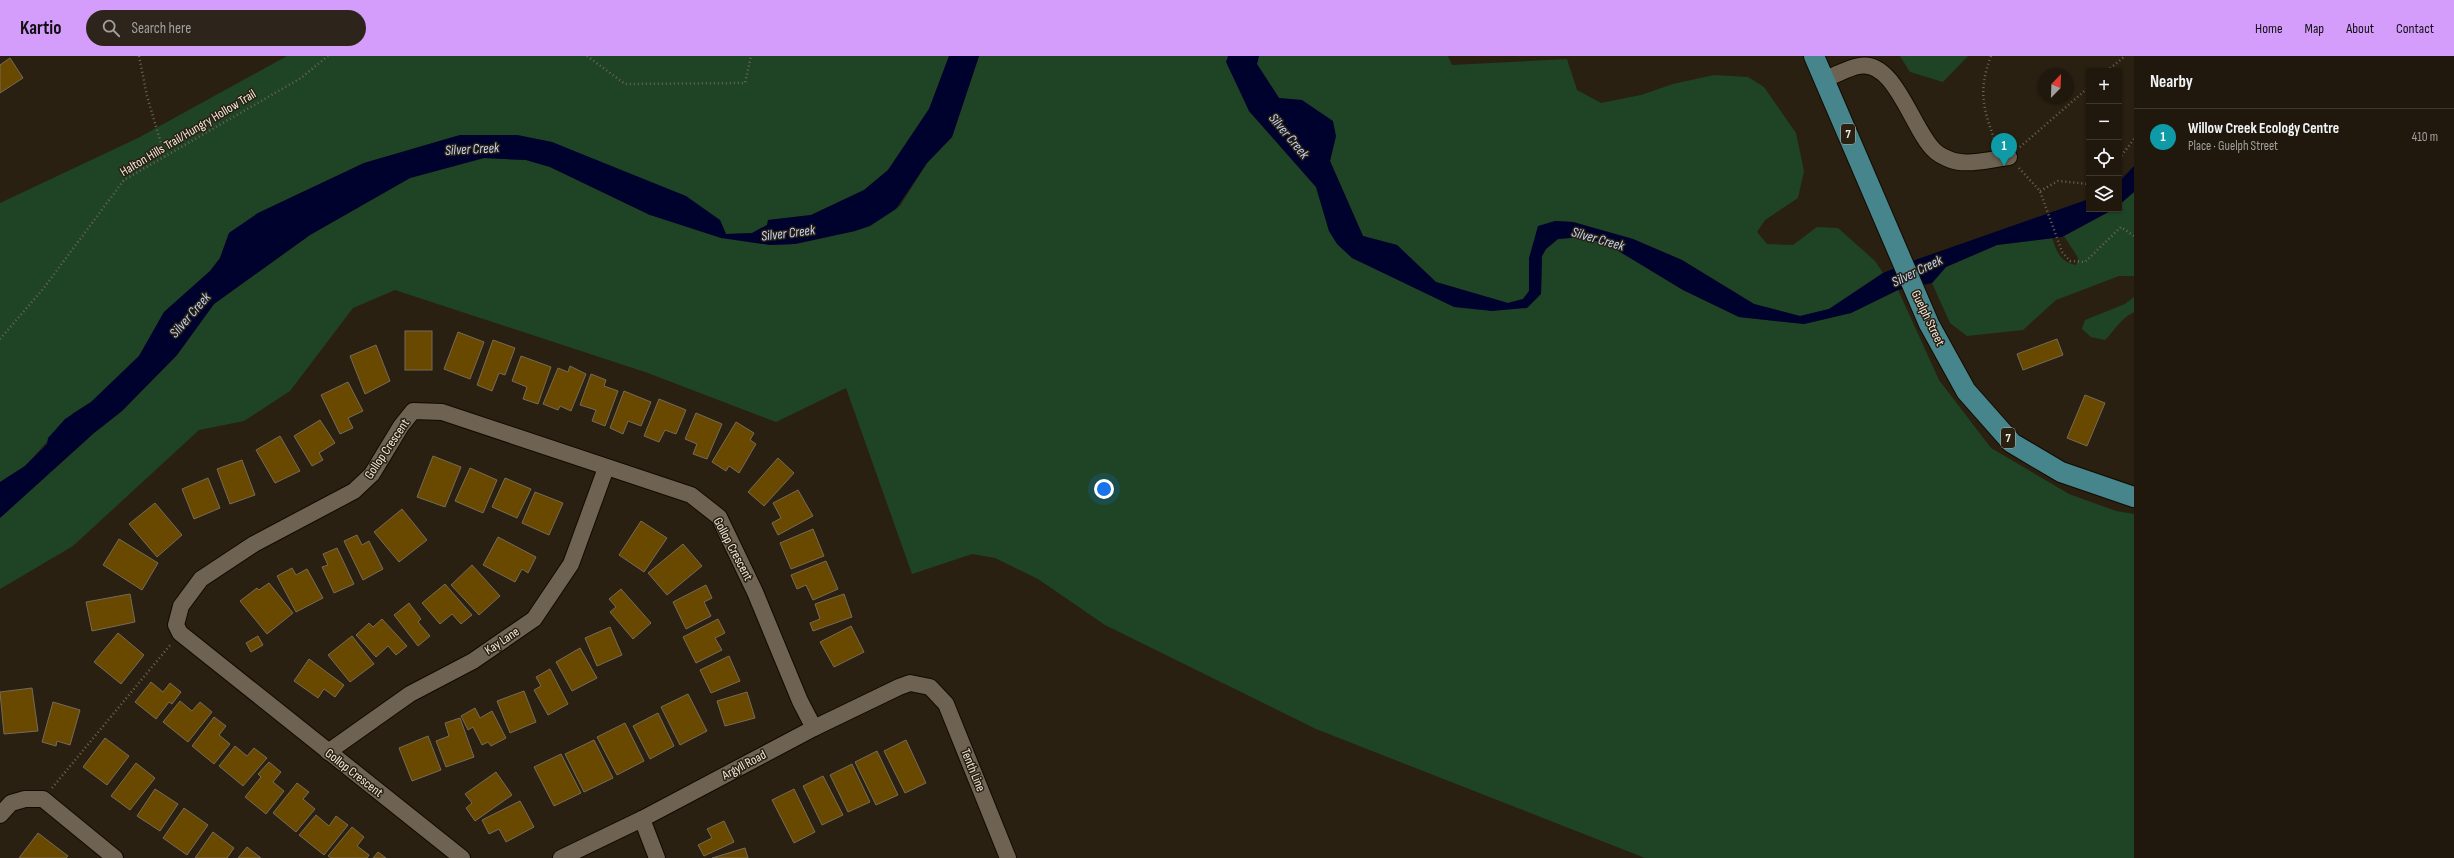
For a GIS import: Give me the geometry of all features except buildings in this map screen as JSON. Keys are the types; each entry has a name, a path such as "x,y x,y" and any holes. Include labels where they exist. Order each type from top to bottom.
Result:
{"main road":[{"name":"Guelph Street","path":"1814,56 1928,324 1966,391 2012,442 2061,472 2134,497"}],"street":[{"path":"1825,79 1860,65 1874,67 1883,72 1897,90 1935,151 1952,160 1962,161 2009,157"},
{"name":"Gollop Crescent","path":"462,858 180,633 176,625 181,606 201,579 254,544 354,492 372,474 401,426 413,411 442,412 606,468 691,495 719,517 755,592 800,701 814,728"},
{"name":"Kay Lane","path":"328,752 410,694 473,661 534,619 571,564 606,468"},
{"name":"Argyll Road","path":"561,858 642,819 814,728 910,683 930,687"},
{"name":"Tenth Line","path":"930,687 940,695 952,715 1008,858"},
{"path":"0,815 11,803 25,799 43,800 115,858"},
{"path":"642,819 657,858"}],"path":[{"path":"139,56 147,96 165,157"},
{"name":"Halton Hills Trail/Hungry Hollow Trail","path":"0,339 43,289 124,180 301,78 328,56"},
{"path":"587,56 625,84 746,83 751,56"},
{"path":"1991,56 1983,80 1984,113 1998,148 2009,157 2040,191 2062,252 2070,260 2085,262 2121,227 2134,236"},
{"path":"2111,68 2125,56"},
{"path":"2009,157 2086,90"},
{"path":"2122,155 2134,139"},
{"path":"2040,191 2058,181 2086,184"},
{"path":"43,800 180,633"}],"green space":[{"path":"287,56 949,56 929,109 888,170 864,190 811,215 768,220 767,225 752,233 726,234 720,220 552,142 517,135 460,135 364,163 258,213 229,233 220,258 210,271 164,312 139,356 91,402 73,413 25,466 0,482 0,203 138,138"},
{"path":"979,56 1228,56 1249,111 1316,187 1329,231 1340,247 1356,260 1492,311 1541,294 1542,256 1546,249 1558,239 1582,237 1607,244 1683,290 1739,317 1804,324 1851,313 1898,290 1939,380 1991,448 2069,494 2116,511 2134,514 2134,858 1645,858 1316,729 1105,625 1038,579 995,558 972,554 912,574 846,388 776,422 648,373 395,290 353,308 290,391 244,421 199,430 73,546 0,589 0,518 94,433 122,411 177,355 214,304 310,235 410,178 484,158 526,160 550,167 650,215 770,245 795,244 855,231 900,206 927,163 952,137"},
{"path":"1259,56 1448,56 1452,65 1567,59 1577,90 1601,103 1641,95 1673,84 1714,75 1748,77 1764,87 1796,133 1804,171 1798,198 1765,220 1757,232 1767,244 1793,245 1817,227 1838,228 1875,261 1883,273 1829,309 1800,316 1754,304 1682,260 1633,239 1573,222 1555,221 1529,258 1529,291 1523,299 1508,303 1436,282 1397,245 1363,236 1330,161 1336,136 1302,100 1279,98 1257,64"},
{"path":"1900,56 1968,56 1943,82 1910,72"},
{"path":"2134,192 2134,276 2119,276 2056,300 2023,330 1967,336 1950,323 1932,283 1946,267 1997,245 2052,238 2060,256 2071,264 2076,265 2078,259 2077,256 2064,236 2108,212 2122,212 2122,202"},
{"path":"2134,297 2134,312 2121,321 2105,340 2091,337 2082,329 2085,320 2125,304"}],"water":[{"name":"Silver Creek","path":"949,56 979,56 952,137 927,163 896,209 870,226 855,231 795,244 770,245 721,238 650,215 550,167 526,160 484,158 410,178 310,235 214,304 177,355 122,411 94,433 0,518 0,482 25,466 47,444 48,438 65,419 91,402 139,356 164,312 210,271 220,258 229,233 258,213 364,163 460,135 517,135 552,142 686,196 720,220 726,234 752,233 767,225 768,220 811,215 864,190 888,170 929,109"},
{"name":"Silver Creek","path":"1228,56 1259,56 1257,64 1279,98 1302,100 1333,121 1336,136 1330,161 1363,236 1397,245 1436,282 1508,303 1523,299 1529,291 1529,258 1538,226 1555,221 1573,222 1633,239 1682,260 1754,304 1800,316 1829,309 1883,273 1915,260 2086,200 2086,212 2108,212 2062,237 1997,245 1946,267 1932,283 1898,290 1851,313 1804,324 1739,317 1683,290 1607,244 1582,237 1558,239 1546,249 1542,256 1541,294 1527,308 1492,311 1454,307 1352,258 1337,244 1329,231 1316,187 1249,111 1226,62"},
{"path":"2134,166 2134,192 2122,202 2122,179"}],"place":[{"name":"Willow Creek Ecology Centre","path":"2004,166"}]}
